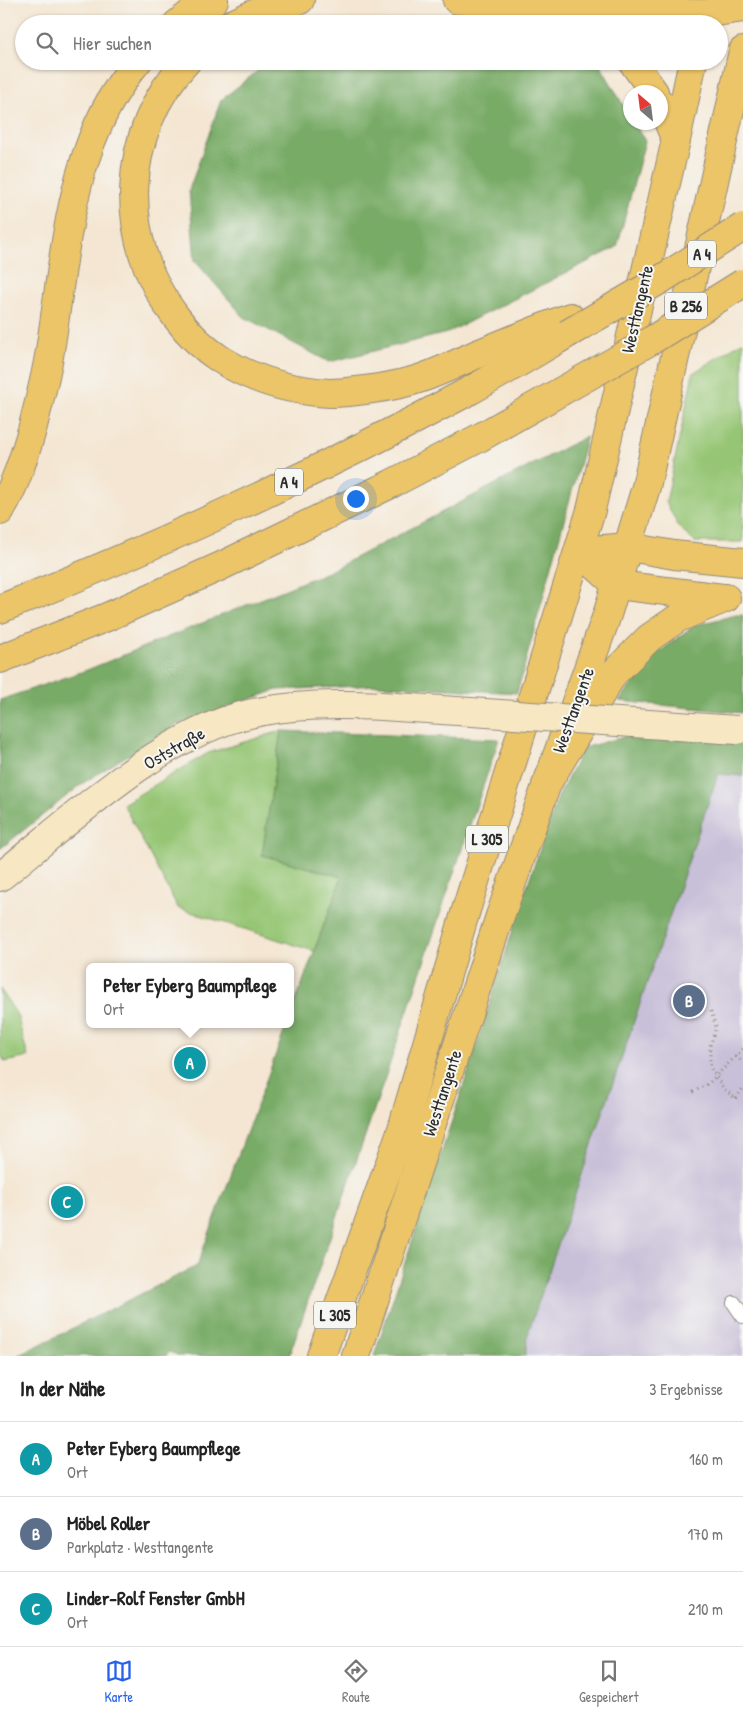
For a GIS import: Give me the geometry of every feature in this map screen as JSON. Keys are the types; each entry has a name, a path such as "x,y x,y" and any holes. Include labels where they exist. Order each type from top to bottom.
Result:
{"main road":[{"path":"189,15 214,0"},
{"path":"252,15 269,7 300,0"},
{"path":"458,0 563,8 703,13 743,8"},
{"path":"738,0 743,2"},
{"path":"563,8 574,15"},
{"name":"Westtangente","path":"356,1356 500,916 629,547 646,487 743,51"},
{"path":"0,511 23,460 40,400 51,346 68,223 82,169 100,119 130,70"},
{"path":"179,70 152,110 139,148 133,187 136,227 146,266 164,301 188,333 219,358 254,378 292,389 332,393 372,389 414,380 569,326"},
{"path":"638,70 649,85"},
{"name":"Westtangente","path":"321,1356 402,1129 466,910 529,704 579,550 593,501 691,70"},
{"path":"668,122 676,140"},
{"name":"A 4","path":"0,609 190,529 276,489 470,390 569,326 660,280 743,227"},
{"path":"0,659 107,617 219,567 391,484 479,438 652,340 743,283"},
{"path":"652,340 743,295"},
{"path":"579,550 629,547 674,555 743,562"},
{"path":"579,550 617,585 734,599"},
{"path":"546,785 613,674 649,638 678,618 734,599"}],"street":[{"name":"Oststraße","path":"0,877 100,796 138,768 179,742 213,726 249,714 330,704 740,731"}],"lane":[{"path":"734,1303 743,1316"}],"path":[{"path":"711,1011 716,1027 710,1046 710,1067 723,1088 736,1098 743,1088"},
{"path":"693,1092 708,1084 743,1049"},
{"path":"736,1056 743,1063"}],"shaded area":[{"path":"718,774 743,774 743,1356 525,1356 529,1330"}],"green space":[{"path":"259,70 603,70 623,105 623,130 638,130 645,141 617,247 447,333 329,362 244,317 195,261 189,190 221,100"},
{"path":"743,341 743,542 694,542 678,526 666,502 693,373"},
{"path":"587,436 517,693 379,685 277,690 176,725 83,783 0,849 0,700 87,670 330,571"},
{"path":"743,615 743,713 619,701 655,655 695,625"},
{"path":"281,731 262,855 342,877 314,951 178,908 123,804 208,753"},
{"path":"281,731 499,739 289,1356 180,1356 169,1352 166,1356 17,1356 197,1266 286,1028 294,1028 294,1005 342,877 262,855"},
{"path":"638,733 743,741 743,776 718,774 529,1330 525,1356 374,1356 471,1063 523,897 559,795 583,748"},
{"path":"0,989 17,1015 28,1057 5,1062 0,1053"}],"place":[{"name":"Möbel Roller","path":"689,1001"},
{"name":"Peter Eyberg Baumpflege","path":"190,1063"},
{"name":"Linder-Rolf Fenster GmbH","path":"67,1202"}]}
